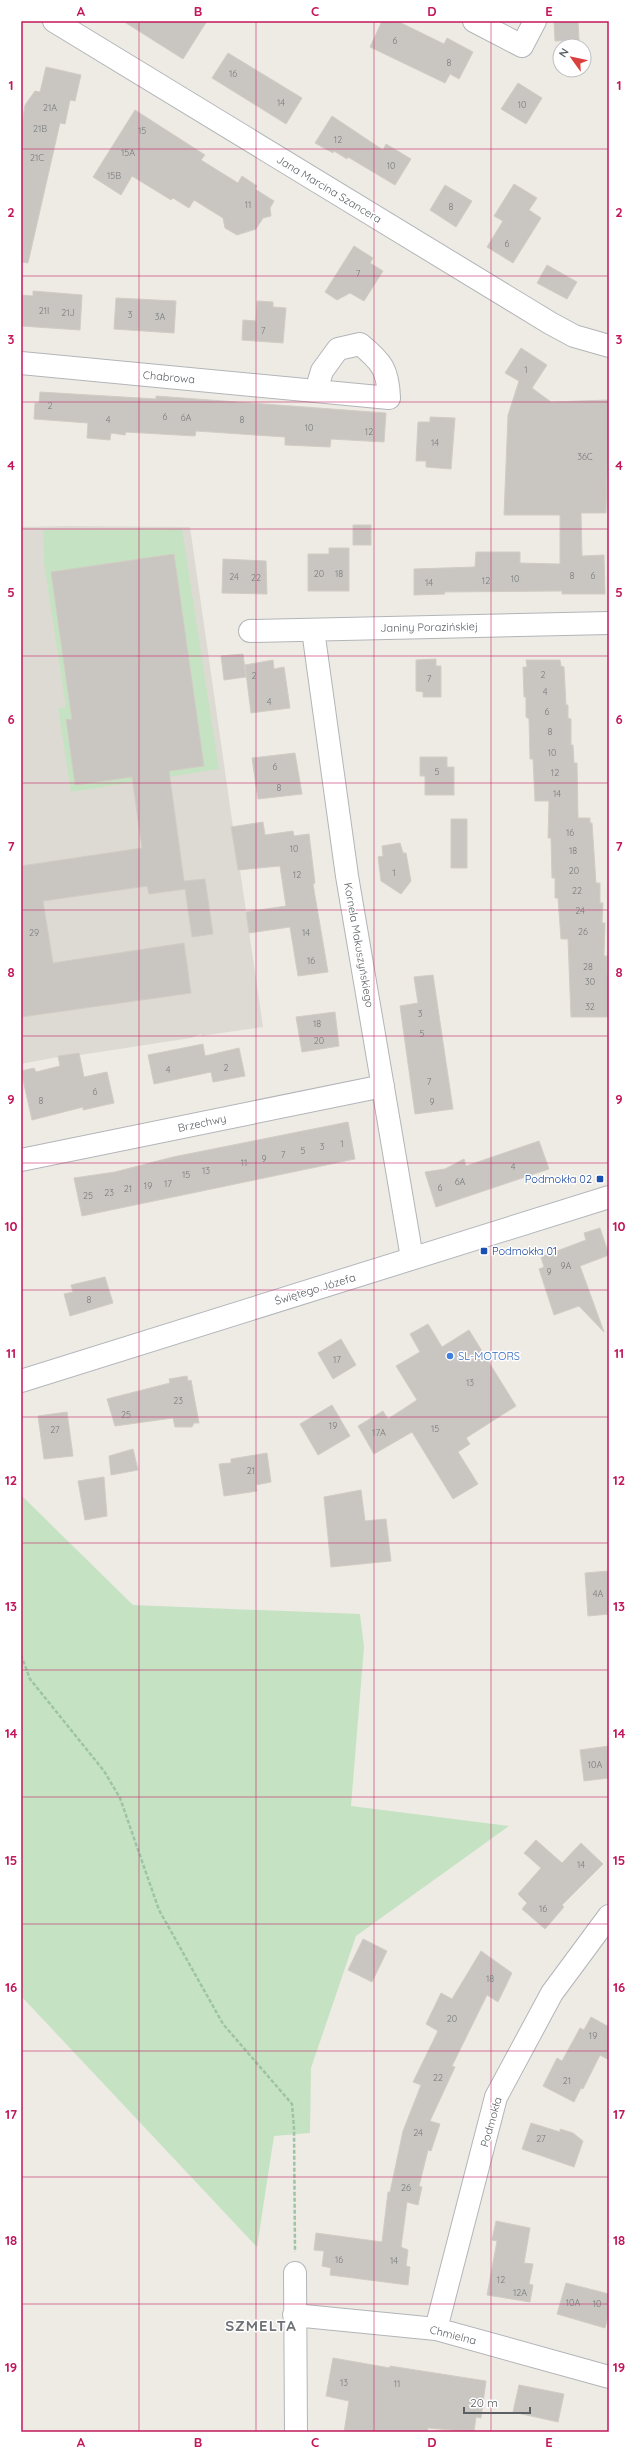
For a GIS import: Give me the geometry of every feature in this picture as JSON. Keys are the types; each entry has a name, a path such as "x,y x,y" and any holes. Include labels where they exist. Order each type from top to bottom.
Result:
{"street":[{"name":"Jana Marcina Szancera","path":"54,21 550,323 574,336 609,346"},
{"path":"474,21 522,46 535,21"},
{"name":"Chabrowa","path":"21,363 316,391"},
{"name":"Janiny Porazińskiej","path":"250,631 609,623"},
{"name":"Kornela Makuszyńskiego","path":"313,630 347,876 412,1258"},
{"name":"Brzechwy","path":"21,1160 383,1086"},
{"name":"Świętego Józefa","path":"21,1381 609,1197"},
{"name":"Podmokła","path":"436,2329 496,2097 552,1993 609,1916"},
{"path":"295,2273 294,2315 296,2432"},
{"name":"Chmielna","path":"294,2315 436,2329 609,2377"}],"path":[{"path":"21,1655 30,1679 104,1771 120,1798 159,1910 223,2024 292,2104 294,2128 295,2273"}],"shaded area":[{"path":"21,527 190,527 233,827 231,828 238,870 240,870 263,1027 201,1036 201,1034 191,1038 80,1055 79,1053 21,1064"}],"green space":[{"path":"182,529 219,769 71,792 58,708 66,707 44,563 43,530"},
{"path":"21,1495 133,1605 360,1614 364,1647 351,1806 509,1826 356,1936 311,2068 310,2133 274,2136 257,2247 21,1996"}],"building":[{"path":"123,21 207,21 183,59"},
{"path":"382,21 397,21 444,44 447,38 473,52 459,79 450,74 445,83 370,47"},
{"path":"554,21 578,21 579,38 555,38"},
{"path":"228,53 302,98 286,124 212,78"},
{"path":"46,67 81,75 75,101 70,100 65,124 60,123 28,263 21,262 21,131 25,105 35,91 40,92"},
{"path":"518,83 542,98 526,124 501,109"},
{"path":"135,110 205,155 201,160 238,183 242,176 257,186 255,189 274,201 270,208 271,216 263,218 256,229 237,235 225,228 223,218 194,200 189,208 173,198 171,200 132,176 121,195 93,177"},
{"path":"332,116 383,150 386,144 411,159 395,185 348,157 347,159 334,151 333,153 315,143"},
{"path":"514,184 537,198 529,210 541,218 513,263 487,247 503,221 494,216"},
{"path":"445,185 472,201 456,227 430,210"},
{"path":"354,246 373,258 370,263 383,271 364,301 350,293 337,300 325,292"},
{"path":"547,265 577,282 567,299 537,283"},
{"path":"33,291 82,295 80,330 21,326 21,295 33,296"},
{"path":"116,298 176,301 174,333 114,329"},
{"path":"257,301 273,302 273,307 286,308 283,343 242,340 243,320 256,321"},
{"path":"521,348 547,365 532,388 551,402 609,400 606,513 581,513 582,556 604,555 605,594 562,594 562,591 444,592 445,594 414,595 414,569 475,567 476,552 520,552 520,563 560,564 560,515 504,515 508,415 519,381 505,373"},
{"path":"40,392 156,399 156,396 386,413 384,442 331,439 330,447 285,445 285,437 196,431 195,436 126,432 125,435 111,433 110,440 87,438 88,423 34,419 35,403 39,403"},
{"path":"430,417 455,418 451,469 426,467 426,461 416,461 418,422 430,422"},
{"path":"353,525 371,525 371,545 353,545"},
{"path":"329,548 349,548 349,591 308,591 308,554 329,554"},
{"path":"174,554 204,766 169,771 184,881 205,879 213,934 192,937 185,889 149,894 147,886 43,901 53,963 184,943 191,993 21,1017 21,866 142,848 132,777 75,785 66,719 72,720 51,572"},
{"path":"223,559 266,561 267,594 222,593"},
{"path":"243,654 246,677 224,680 221,656"},
{"path":"436,659 436,666 441,666 441,697 423,697 423,692 416,691 416,660"},
{"path":"273,660 274,669 284,667 290,708 251,713 245,665"},
{"path":"526,660 560,660 561,666 564,667 566,705 568,705 568,718 571,719 571,745 573,745 574,763 577,763 578,818 590,818 590,823 592,823 596,883 600,883 600,903 603,903 602,923 605,923 604,956 607,956 607,975 609,975 609,1017 571,1017 568,939 561,939 558,898 555,898 555,878 552,878 551,838 548,838 549,801 535,801 533,759 530,759 529,719 526,717 526,697 524,697 523,667 527,667"},
{"path":"295,753 302,794 258,799 252,758"},
{"path":"420,757 447,757 447,767 454,767 454,795 425,795 425,776 420,776"},
{"path":"451,819 467,819 467,868 451,868"},
{"path":"263,822 265,835 293,831 294,836 309,834 315,883 313,884 328,972 298,976 290,927 249,933 246,912 286,906 280,866 238,870 231,827"},
{"path":"400,843 403,853 406,853 411,881 401,894 381,881 378,857 383,856 382,846"},
{"path":"433,975 453,1109 415,1114 400,1006 418,1003 414,977"},
{"path":"335,1012 339,1046 302,1052 296,1017"},
{"path":"203,1044 205,1056 239,1048 245,1076 213,1082 211,1072 154,1084 148,1055"},
{"path":"79,1053 84,1077 107,1072 114,1103 83,1110 83,1107 32,1120 21,1071 34,1068 36,1072 60,1066 58,1056"},
{"path":"348,1122 355,1159 82,1216 74,1178 115,1172 173,1157"},
{"path":"539,1141 549,1169 436,1207 425,1172 445,1169 464,1159 466,1166"},
{"path":"600,1228 609,1255 580,1266 604,1332 579,1306 554,1315 539,1269 544,1267 541,1257 586,1240 584,1233"},
{"path":"105,1277 113,1303 70,1316 64,1294 73,1292 71,1285"},
{"path":"428,1324 442,1347 469,1330 516,1406 466,1438 470,1444 458,1452 478,1484 453,1499 412,1432 374,1454 358,1426 383,1411 388,1419 417,1400 396,1366 420,1352 410,1334"},
{"path":"341,1339 356,1365 333,1379 318,1353"},
{"path":"187,1376 188,1381 191,1380 199,1423 194,1423 192,1427 175,1427 173,1418 115,1426 107,1399 170,1383 169,1379"},
{"path":"332,1405 350,1436 318,1455 300,1424"},
{"path":"67,1412 73,1456 44,1459 38,1416"},
{"path":"133,1449 138,1470 111,1475 109,1456"},
{"path":"267,1453 271,1482 256,1485 257,1491 224,1496 219,1464 231,1463 231,1459"},
{"path":"104,1477 107,1516 85,1520 78,1481"},
{"path":"361,1490 365,1521 386,1519 391,1561 331,1567 324,1497"},
{"path":"609,1571 609,1614 588,1616 585,1573"},
{"path":"609,1746 609,1778 584,1781 580,1750"},
{"path":"536,1840 562,1863 581,1843 603,1864 562,1905 564,1907 545,1929 522,1909 527,1903 518,1894 541,1868 524,1853"},
{"path":"363,1939 387,1951 372,1982 348,1970"},
{"path":"481,1951 512,1973 498,2002 487,1995 452,2066 455,2067 430,2121 440,2124 431,2151 428,2150 419,2186 422,2187 418,2205 407,2202 401,2247 408,2250 406,2266 410,2267 408,2285 330,2275 331,2268 322,2266 324,2251 314,2250 316,2233 382,2242 388,2192 390,2192 403,2131 421,2085 413,2082 438,2031 426,2024 441,1993 452,1999"},
{"path":"591,2017 609,2027 609,2060 600,2055 583,2089 581,2088 574,2102 543,2086 557,2058 562,2061 580,2028 584,2030"},
{"path":"531,2123 560,2132 560,2129 573,2133 583,2141 574,2167 522,2149"},
{"path":"496,2221 530,2228 524,2263 533,2264 529,2284 533,2285 530,2302 487,2295 497,2241 492,2240"},
{"path":"566,2283 609,2294 609,2312 605,2328 557,2314"},
{"path":"333,2358 390,2368 390,2366 486,2381 481,2418 476,2417 474,2432 428,2428 427,2432 344,2432 349,2401 326,2396"},
{"path":"519,2385 564,2394 558,2422 513,2412"}],"place":[{"name":"Podmokła 02","path":"600,1179"},
{"name":"Podmokła 01","path":"484,1251"},
{"name":"SL-MOTORS","path":"450,1356"}],"district":[{"name":"SZMELTA","path":"261,2325"}]}
